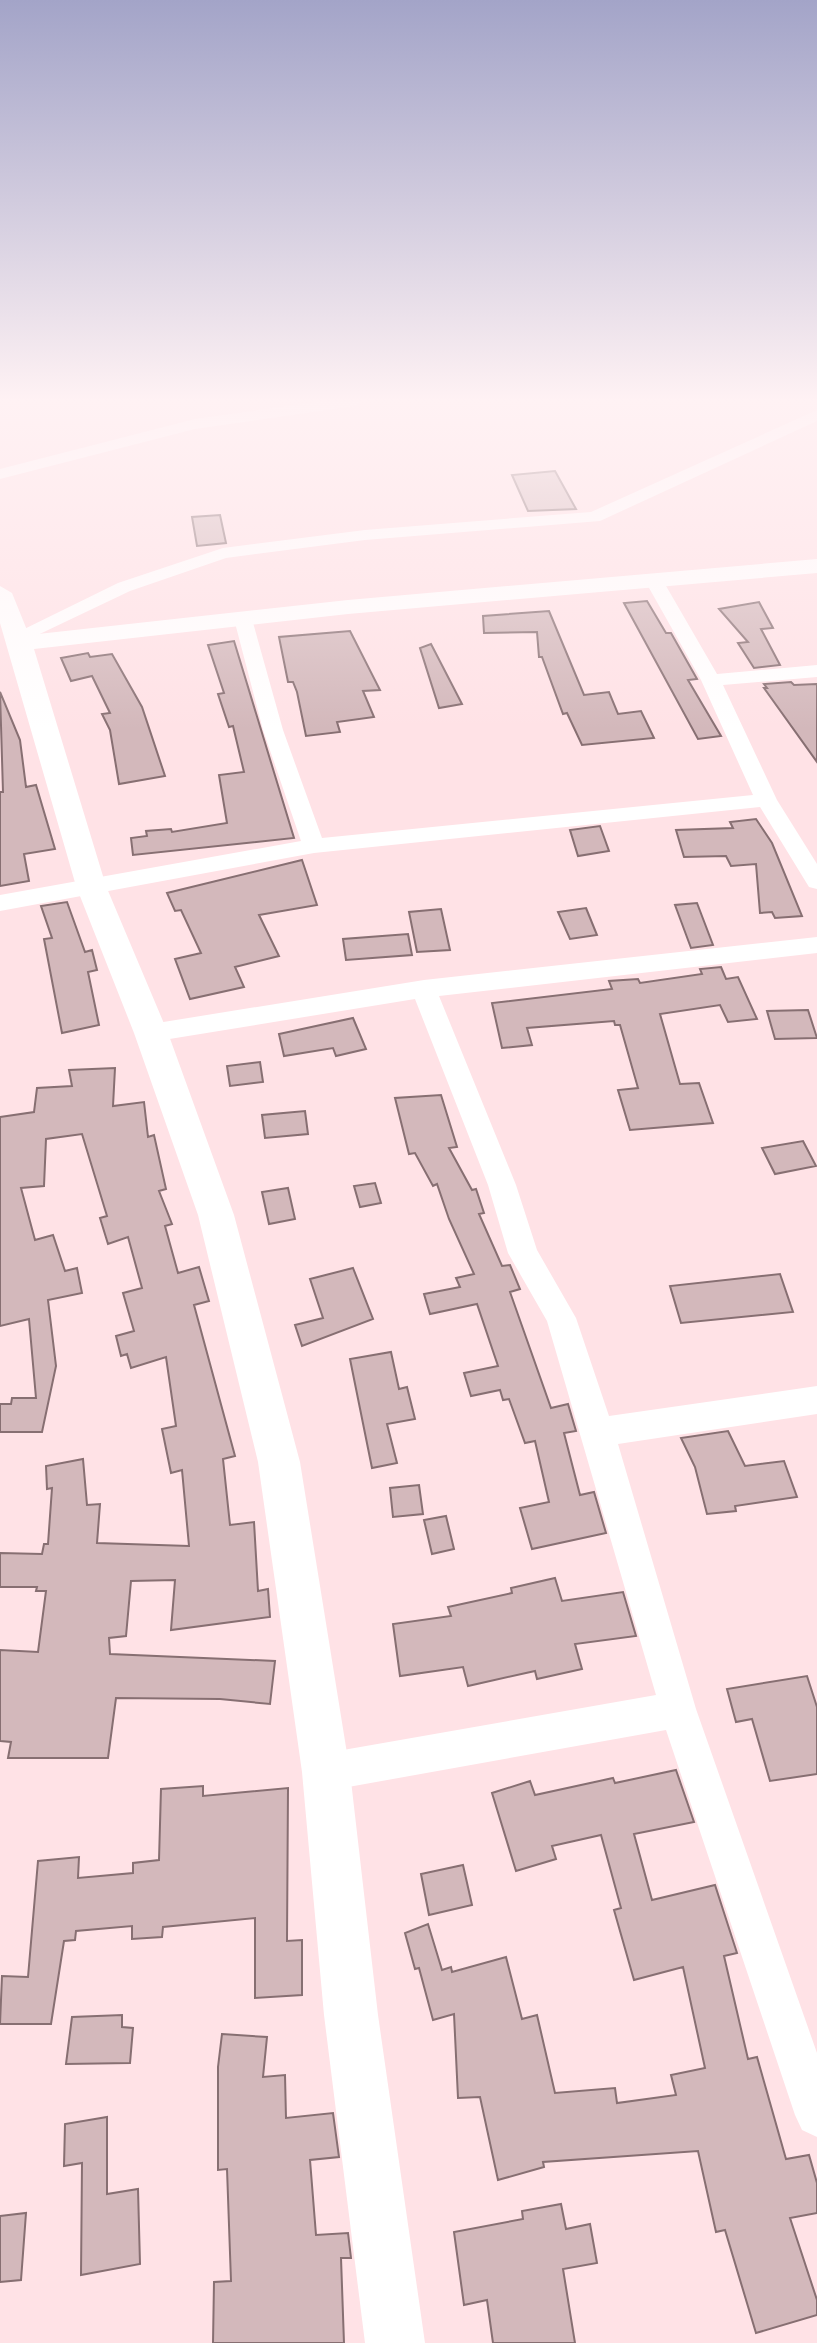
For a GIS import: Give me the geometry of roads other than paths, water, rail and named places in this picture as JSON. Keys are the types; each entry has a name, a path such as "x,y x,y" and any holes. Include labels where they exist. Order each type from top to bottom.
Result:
{"street":[{"path":"13,642 124,587 223,553 365,535 594,517 609,510"},
{"path":"13,642 653,579 817,566"},
{"path":"653,579 711,680 766,800 817,882"},
{"path":"0,593 91,886 151,1033 216,1215 279,1462 326,1772 351,2015 395,2343"},
{"path":"243,619 273,730 314,846"},
{"path":"711,680 817,671"},
{"path":"0,903 314,846 766,800"},
{"path":"151,1033 424,989 817,945"},
{"path":"424,989 502,1185 523,1253 561,1318 598,1432 678,1709 817,2115"},
{"path":"598,1432 817,1400"},
{"path":"326,1772 678,1709"}]}
